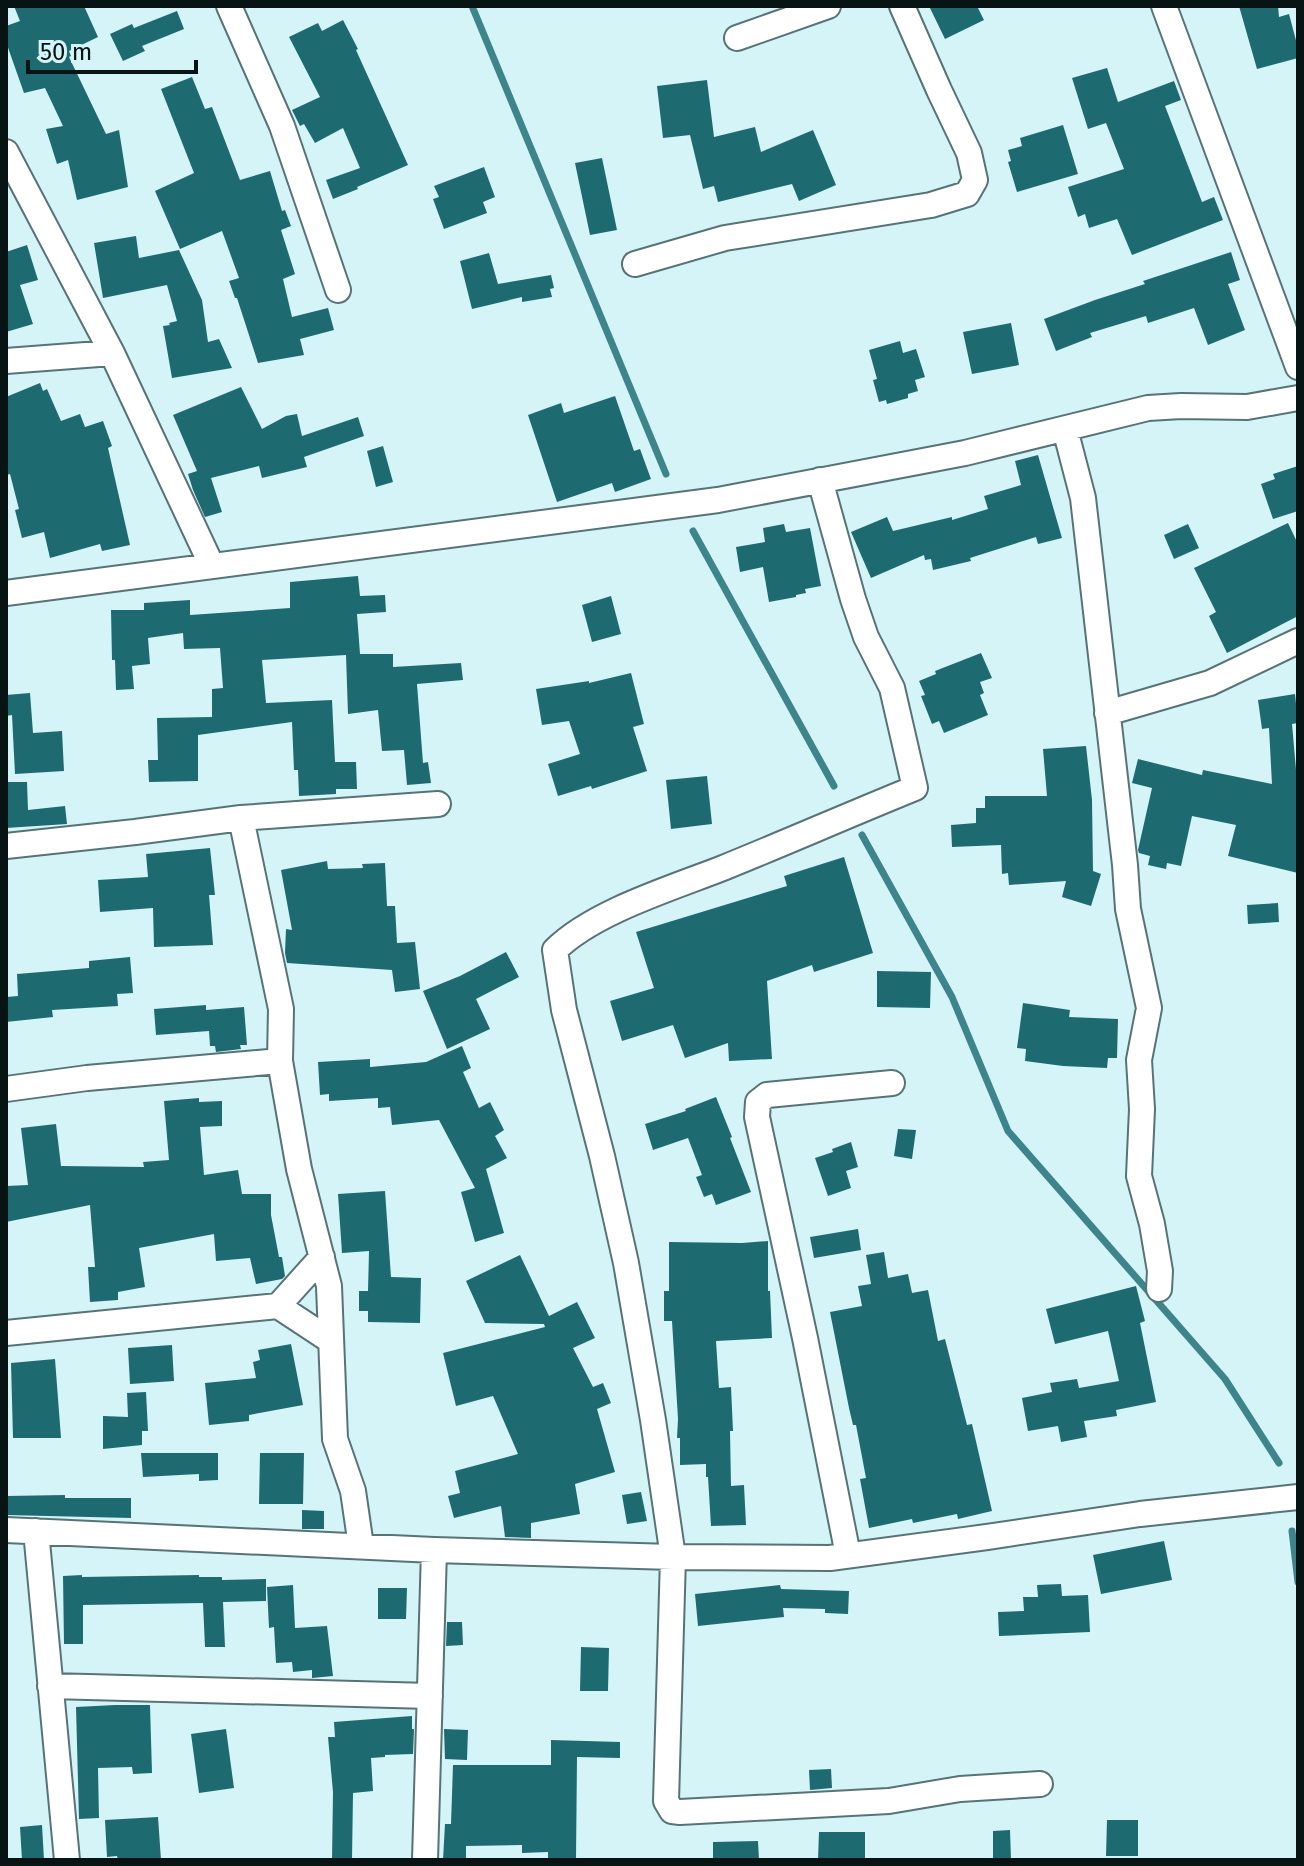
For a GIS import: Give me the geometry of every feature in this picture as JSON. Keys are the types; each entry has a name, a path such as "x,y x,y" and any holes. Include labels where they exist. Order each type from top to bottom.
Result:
{"street":[{"path":"229,6 282,126 338,290"},
{"path":"737,38 828,6"},
{"path":"635,264 725,238 931,205 967,194 975,180 969,153 902,6"},
{"path":"1164,6 1298,367"},
{"path":"6,152 112,353 212,566"},
{"path":"6,361 112,353"},
{"path":"6,593 718,500 965,453 1148,408 1247,407 1298,398"},
{"path":"1065,429 1083,498 1128,909 1149,1008 1139,1060 1142,1109 1139,1176 1152,1224 1160,1271 1159,1289"},
{"path":"820,480 866,637 892,688 915,788 633,904 583,927 568,936 555,950 564,1010 626,1263 673,1557 666,1801 672,1811 680,1812 889,1801 960,1789 1040,1784"},
{"path":"1107,713 1210,683 1298,641"},
{"path":"6,846 241,818 438,804"},
{"path":"241,818 281,1009 280,1061 299,1169 329,1286 335,1439 353,1491 361,1546"},
{"path":"6,1089 87,1078 280,1061"},
{"path":"848,1555 757,1117 758,1102 767,1095 892,1083"},
{"path":"278,1306 322,1257"},
{"path":"6,1333 278,1306 331,1341"},
{"path":"6,1530 434,1550 830,1558 1140,1514 1298,1497"},
{"path":"36,1531 67,1860"},
{"path":"425,1860 434,1550"},
{"path":"50,1686 430,1696"}],"building":[{"path":"14,6 84,6 98,37 69,51 69,57 106,134 119,130 128,187 77,200 68,160 57,164 46,129 63,126 45,88 24,93 6,42 6,26 20,21"},
{"path":"929,6 977,6 984,20 945,39"},
{"path":"1239,6 1278,6 1279,17 1289,14 1298,58 1257,69"},
{"path":"177,11 184,29 142,46 145,51 123,61 110,34"},
{"path":"343,20 408,165 333,199 326,180 360,168 343,128 315,143 304,124 300,126 292,110 320,97 289,37 318,23 322,31"},
{"path":"1107,68 1118,102 1174,81 1181,100 1165,106 1202,202 1214,197 1223,220 1132,255 1117,219 1089,228 1085,214 1078,217 1068,187 1124,169 1106,123 1088,129 1072,78"},
{"path":"192,77 205,109 212,107 240,180 270,171 282,211 285,210 291,226 281,230 295,274 283,279 292,317 328,308 334,330 300,339 304,355 258,363 229,281 239,278 222,231 180,249 155,191 194,173 161,89"},
{"path":"707,80 714,137 755,127 761,152 813,130 836,185 799,201 792,184 718,202 714,186 703,189 690,135 663,138 657,86"},
{"path":"1063,125 1078,174 1017,192 1008,162 1011,161 1008,150 1022,146 1020,138"},
{"path":"602,158 617,230 590,235 575,163"},
{"path":"484,167 495,197 483,202 487,213 444,229 433,199 439,197 434,186"},
{"path":"136,236 139,258 179,250 202,300 208,342 219,339 232,368 172,378 163,326 177,321 167,285 103,298 94,243"},
{"path":"27,245 38,280 20,285 33,324 6,332 6,252"},
{"path":"1231,252 1240,280 1228,284 1245,330 1208,345 1194,308 1148,323 1146,316 1090,333 1092,337 1056,351 1044,319"},
{"path":"489,253 498,284 551,275 554,288 550,289 552,297 522,302 522,297 472,309 460,261"},
{"path":"1011,323 1019,365 972,374 963,332"},
{"path":"900,341 903,353 916,349 925,377 915,380 918,391 908,394 908,398 887,404 886,400 879,402 869,350"},
{"path":"40,383 43,391 47,389 61,421 80,414 85,427 103,421 112,446 108,448 130,545 102,551 100,544 50,558 44,532 22,538 15,510 19,509 10,474 6,475 6,397"},
{"path":"241,387 262,429 286,416 297,414 302,436 358,417 364,436 304,457 307,467 262,478 259,466 211,478 222,512 205,517 188,474 197,471 173,415"},
{"path":"615,396 634,451 640,449 651,479 615,492 612,483 557,502 528,415 561,403 564,413"},
{"path":"383,446 393,482 376,487 367,451"},
{"path":"1038,455 1062,538 1038,544 1036,537 970,558 971,561 933,570 931,559 925,560 924,555 871,578 851,532 887,517 893,531 952,517 952,520 988,509 984,496 1021,485 1015,461"},
{"path":"1298,466 1298,511 1273,519 1261,484 1275,479 1273,474"},
{"path":"1288,523 1298,544 1298,616 1227,653 1209,616 1216,612 1194,568"},
{"path":"784,524 786,532 810,528 821,586 805,589 806,593 796,597 769,602 763,567 740,572 736,547 765,542 763,528"},
{"path":"1188,524 1199,548 1174,559 1164,535"},
{"path":"358,576 360,596 385,595 386,612 357,614 360,654 393,654 393,667 461,663 463,680 417,684 423,763 428,762 431,783 407,785 404,750 382,751 378,710 348,714 346,655 262,660 266,703 332,700 335,762 356,762 357,789 336,789 336,794 299,796 298,770 294,770 292,722 198,735 198,781 149,782 148,760 158,760 157,718 212,717 212,689 223,688 220,648 184,649 183,633 148,638 150,664 132,666 134,689 116,690 111,610 144,610 144,603 190,600 190,615 290,608 290,582"},
{"path":"611,596 621,634 592,642 582,605"},
{"path":"981,653 992,678 980,682 984,693 980,695 988,715 944,733 939,721 932,724 921,696 925,695 919,681 936,674 935,671"},
{"path":"631,673 644,724 633,727 647,771 592,789 591,786 558,796 548,764 580,754 569,721 542,725 536,689 589,683"},
{"path":"30,693 33,733 62,731 64,771 15,774 12,715 6,716 6,695"},
{"path":"1295,694 1298,723 1292,724 1298,792 1298,873 1228,856 1236,825 1192,816 1181,866 1167,863 1166,869 1148,865 1150,856 1138,850 1152,788 1132,783 1138,759 1202,775 1203,770 1272,784 1269,728 1262,729 1258,700"},
{"path":"1086,746 1092,800 1093,871 1101,874 1091,906 1062,897 1066,881 1009,885 1008,873 1002,874 1001,845 952,847 951,825 976,823 976,808 985,808 985,796 1047,796 1043,749"},
{"path":"707,776 712,824 671,829 666,780"},
{"path":"6,782 27,782 28,810 65,806 67,824 6,828"},
{"path":"210,848 215,895 209,895 213,945 154,947 153,908 100,912 98,880 148,877 146,854"},
{"path":"844,857 873,953 814,972 812,965 767,981 772,1059 729,1061 728,1043 685,1058 673,1025 622,1041 610,1001 654,988 636,932 787,886 784,876"},
{"path":"327,861 328,869 363,868 362,864 385,863 387,906 395,906 397,943 415,942 420,989 395,992 392,970 287,963 286,929 292,930 281,870"},
{"path":"1278,903 1279,922 1248,924 1247,905"},
{"path":"506,952 519,977 476,999 490,1029 447,1049 423,991"},
{"path":"130,957 133,993 117,994 118,1006 52,1010 53,1017 6,1022 6,997 18,996 17,974 89,968 89,961"},
{"path":"877,971 931,972 930,1008 877,1007"},
{"path":"1023,1003 1070,1010 1069,1017 1118,1019 1117,1058 1108,1058 1107,1068 1025,1061 1026,1049 1017,1048"},
{"path":"206,1005 206,1010 244,1007 247,1045 240,1045 241,1049 216,1052 215,1046 210,1046 209,1031 156,1035 154,1009"},
{"path":"462,1046 471,1068 463,1072 479,1108 490,1102 504,1130 495,1136 507,1158 486,1169 504,1233 475,1242 461,1192 475,1188 439,1120 392,1125 390,1107 378,1108 378,1098 329,1101 329,1094 320,1095 318,1062 370,1059 370,1067 426,1062"},
{"path":"716,1097 751,1192 716,1205 712,1194 704,1197 696,1177 702,1175 688,1138 653,1150 645,1124 686,1111"},
{"path":"199,1098 199,1102 222,1101 222,1126 200,1127 204,1175 238,1170 242,1194 271,1194 271,1215 285,1276 256,1284 250,1258 216,1261 214,1234 139,1248 145,1287 118,1292 118,1300 90,1302 88,1267 95,1267 90,1205 6,1222 6,1186 28,1185 21,1128 56,1124 61,1166 144,1167 143,1162 169,1160 164,1101"},
{"path":"898,1129 916,1130 912,1159 894,1156"},
{"path":"851,1142 858,1167 846,1171 851,1188 828,1196 815,1158"},
{"path":"385,1191 391,1277 421,1278 420,1323 368,1322 368,1311 359,1311 359,1291 368,1291 369,1251 342,1253 338,1194"},
{"path":"858,1229 861,1250 814,1258 810,1237"},
{"path":"768,1241 772,1338 716,1341 719,1388 731,1387 731,1486 744,1485 746,1525 711,1526 706,1464 680,1465 672,1321 664,1321 664,1291 669,1291 669,1242"},
{"path":"884,1252 888,1278 908,1274 912,1293 928,1290 938,1341 945,1339 967,1425 972,1424 992,1511 958,1519 957,1514 869,1528 860,1479 866,1478 830,1312 862,1306 858,1286 871,1284 866,1255"},
{"path":"520,1255 549,1316 577,1302 595,1338 573,1348 593,1387 603,1383 611,1403 597,1409 615,1472 575,1484 580,1514 531,1523 531,1538 505,1537 501,1506 454,1518 448,1496 460,1493 455,1471 518,1454 493,1396 456,1406 443,1353 545,1327 544,1324 485,1323 466,1281"},
{"path":"1136,1286 1145,1321 1140,1323 1156,1402 1116,1410 1117,1416 1084,1421 1087,1437 1061,1442 1058,1426 1028,1431 1022,1398 1052,1392 1050,1383 1077,1379 1079,1388 1119,1381 1108,1331 1055,1344 1046,1309"},
{"path":"291,1344 303,1405 249,1415 249,1421 209,1425 205,1383 256,1378 253,1362 260,1360 258,1350"},
{"path":"172,1345 174,1381 130,1384 128,1348"},
{"path":"55,1359 61,1438 13,1438 11,1363"},
{"path":"146,1392 148,1431 142,1431 142,1445 103,1449 103,1416 128,1417 127,1393"},
{"path":"141,1453 218,1453 218,1480 199,1481 199,1474 143,1477"},
{"path":"260,1453 304,1453 303,1504 259,1504"},
{"path":"641,1492 647,1521 627,1524 622,1495"},
{"path":"65,1495 65,1498 131,1498 131,1518 6,1515 6,1496"},
{"path":"302,1510 324,1511 324,1529 302,1529"},
{"path":"1164,1541 1172,1580 1101,1594 1093,1555"},
{"path":"199,1575 222,1577 222,1580 266,1579 266,1601 223,1602 225,1647 205,1647 203,1603 83,1605 83,1644 64,1644 63,1576"},
{"path":"1061,1584 1062,1596 1088,1595 1090,1632 999,1636 998,1612 1024,1611 1023,1597 1038,1597 1037,1585"},
{"path":"293,1585 295,1628 327,1626 333,1676 312,1678 312,1670 293,1672 292,1662 276,1663 274,1627 269,1628 267,1587"},
{"path":"780,1585 781,1589 849,1591 848,1614 825,1613 825,1609 783,1608 784,1617 698,1626 695,1594"},
{"path":"378,1588 407,1588 406,1619 378,1619"},
{"path":"447,1622 462,1622 463,1645 446,1646"},
{"path":"581,1647 609,1648 608,1691 580,1691"},
{"path":"150,1705 152,1773 133,1774 132,1767 98,1768 99,1818 79,1819 76,1707"},
{"path":"412,1716 413,1754 371,1758 373,1791 353,1793 352,1860 332,1860 333,1792 328,1737 335,1737 334,1722"},
{"path":"226,1729 234,1788 199,1793 191,1734"},
{"path":"444,1729 468,1730 467,1760 445,1759"},
{"path":"551,1740 620,1742 620,1758 577,1757 576,1860 548,1860 548,1852 522,1853 522,1845 466,1846 466,1860 443,1860 445,1824 451,1824 453,1765 551,1765"},
{"path":"831,1769 832,1788 810,1790 809,1770"},
{"path":"158,1817 161,1860 107,1857 105,1820"},
{"path":"1107,1820 1138,1820 1138,1856 1106,1856"},
{"path":"42,1825 44,1860 22,1860 20,1827"},
{"path":"1010,1830 1011,1860 993,1860 993,1831"},
{"path":"819,1832 865,1832 865,1860 818,1860"},
{"path":"758,1841 759,1860 713,1860 713,1842"}],"waterway":[{"path":"472,6 666,474"},
{"path":"693,531 834,786"},
{"path":"862,835 952,997 1008,1131 1225,1379 1279,1463"},
{"path":"1292,1531 1298,1582"}]}
